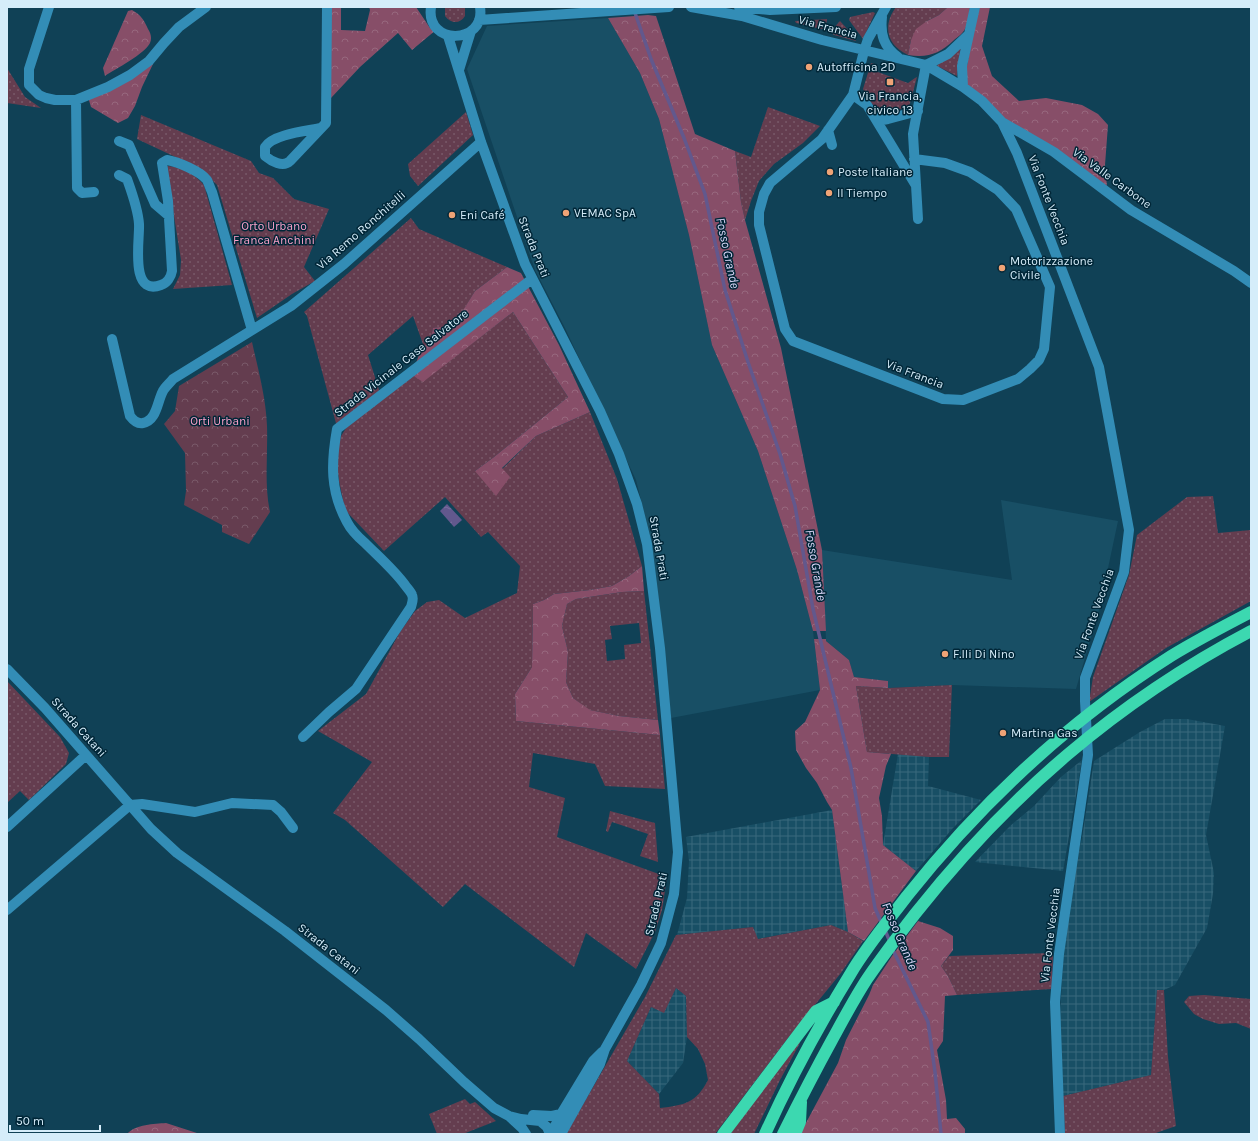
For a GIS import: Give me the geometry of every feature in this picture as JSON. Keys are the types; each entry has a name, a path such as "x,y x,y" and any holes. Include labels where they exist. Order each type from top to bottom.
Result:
{"highway":[{"path":"765,1134 800,1062 851,971 934,862 987,805 1042,754 1100,706 1185,648 1251,612"},
{"path":"784,1134 802,1096 866,981 892,943 947,874 999,818 1036,782 1085,739 1148,692 1202,658 1251,631"},
{"path":"723,1134 816,1011 834,1002"},
{"path":"795,1134 800,1122 802,1096"}],"street":[{"path":"49,7 29,69 29,85 39,95 46,98 76,100 108,87 130,75 149,61 164,42 179,27 206,7"},
{"path":"321,128 284,136 271,141 265,147 265,156 282,164 287,164 326,123 327,7"},
{"path":"459,70 471,31 479,20 480,7"},
{"path":"479,20 670,7"},
{"name":"Via Francia","path":"691,7 742,16 822,40 926,65 963,87"},
{"name":"Via Francia","path":"739,7 770,10 834,7"},
{"path":"963,87 962,66 975,7"},
{"path":"429,9 435,26 448,36 456,37 471,31"},
{"name":"Via Francia","path":"884,9 868,39 864,50 853,95 822,139 770,183 764,194 759,212 759,225 785,329 793,341 943,399 963,400 1018,379 1039,360 1044,349 1050,287 1016,210 998,190 970,172 945,163 914,159"},
{"name":"Via Francia","path":"884,9 881,30 884,39 891,52 901,59"},
{"path":"918,219 913,134 926,65 948,54 969,33"},
{"name":"Strada Prati","path":"448,36 481,142 519,250 532,279 600,411 619,454 637,504 647,544 660,648 678,852 675,889 661,943 641,986 605,1049 600,1064 561,1134"},
{"name":"Via Valle Carbone","path":"963,87 982,102 1002,122 1054,152 1131,210 1234,271 1251,283"},
{"path":"853,95 867,105 916,184"},
{"path":"76,100 78,188 82,192 94,192"},
{"path":"877,120 888,119 918,110"},
{"name":"Via Fonte Vecchia","path":"1002,122 1017,152 1099,366 1129,530 1124,572 1085,678 1088,755 1058,954 1055,1002 1060,1134"},
{"path":"828,130 832,145"},
{"path":"119,141 129,145 155,204 169,216"},
{"name":"Via Remo Ronchitelli","path":"112,339 128,412 132,419 140,423 145,422 152,418 163,390 173,379 292,306 344,264 481,142"},
{"path":"119,175 127,179 139,223 140,278 150,286 164,284 170,278 172,271 169,216 162,163 167,160 181,164 202,175 210,186 252,330"},
{"name":"Strada Vicinale Case Salvatore","path":"303,737 328,712 356,689 411,607 413,601 413,596 399,577 354,533 347,524 335,495 333,450 337,429 532,279"},
{"name":"Strada Catani","path":"7,669 45,708 151,828 177,853 285,931 386,1010 420,1039 464,1082 494,1108 509,1116 540,1121 550,1134"},
{"path":"7,827 86,755"},
{"path":"7,910 130,805 142,804 195,812 232,802 273,805 281,812 293,828"},
{"name":"Strada Prati","path":"550,1134 593,1061 605,1049"},
{"path":"509,1116 522,1114 545,1116 561,1114"},
{"path":"509,1116 522,1128 526,1134"}],"shaded area":[{"path":"608,18 640,73 659,119 689,235 712,345 758,451 797,570 813,631 820,690 671,718 650,536 636,480 565,328 535,270 467,69 487,26"},
{"path":"1001,500 1118,521 1100,606 1076,689 952,685 888,688 888,681 854,677 849,660 826,641 822,550 1012,580"},
{"path":"1165,719 1187,719 1225,726 1206,835 1214,873 1213,894 1207,928 1175,985 1164,990 1157,990 1151,1075 1063,1096 1060,1022 1063,954 1075,864 1082,838 1094,761 1140,732"},
{"path":"898,754 929,757 928,786 981,800 953,828 916,871 883,845"},
{"path":"1082,760 1063,871 975,862 1010,826 1034,806 1061,777"},
{"path":"832,810 848,932 831,925 757,939 753,927 677,935 687,898 689,861 686,837"},
{"path":"676,988 686,996 687,1037 683,1063 659,1094 627,1061 651,1007 664,1012"}],"green space":[{"path":"331,7 341,7 341,30 365,31 370,10 369,7 416,7 430,28 436,30 412,50 398,33 360,67 331,98"},
{"path":"445,7 465,7 465,16 458,22 453,22 445,16"},
{"path":"896,7 948,7 939,15 927,21 911,40 908,55 895,46 889,34 889,21"},
{"path":"948,7 970,7 969,18 963,32 949,45 938,52 922,56 908,55 911,40 916,29 939,15"},
{"path":"978,7 990,7 982,46 992,76 1019,101 1046,98 1082,105 1098,114 1108,125 1105,165 1107,186 1005,119 963,87"},
{"path":"132,10 140,16 145,23 150,34 150,43 142,52 105,76 103,68 128,11"},
{"path":"873,12 875,13 863,39 849,20 850,17"},
{"path":"648,15 656,16 695,134 735,151 741,202 781,348 822,550 826,631 813,631 797,570 758,451 712,345 689,235 659,119 640,73 608,18"},
{"path":"827,19 824,28 821,29 796,23 795,21"},
{"path":"840,21 856,41 834,35 830,32"},
{"path":"961,47 957,76 937,66 940,62"},
{"path":"148,63 153,64 135,106 128,118 118,123 91,107 88,97"},
{"path":"871,63 875,64 875,71 908,83 917,77 909,107 887,110 876,107 871,103 863,89"},
{"path":"7,68 25,97 41,108 7,103"},
{"path":"768,107 820,126 803,143 774,164 759,181 745,220 741,202 735,151 751,157"},
{"path":"466,112 473,135 418,186 410,176 408,164"},
{"name":"Orto Urbano Franca Anchini","path":"141,115 251,161 259,173 273,178 294,199 329,209 304,267 315,281 292,294 257,318 217,185 201,169 137,139"},
{"path":"166,166 187,171 204,185 232,285 173,289 180,275 181,260"},
{"path":"411,218 419,229 507,267 475,291 454,326 433,328 430,343 424,347 413,316 368,355 380,393 337,427 307,316 304,312"},
{"path":"507,267 521,273 559,345 590,412 536,436 502,468 510,477 496,496 475,471 568,397 513,312 423,382 412,375 421,349 430,342 433,328 454,325 475,291"},
{"path":"513,312 568,397 475,471 502,469 536,436 590,412 617,479 642,566 612,586 554,594 533,604 532,667 515,694 516,721 660,735 665,789 605,786 595,764 533,753 529,787 565,798 557,837 667,877 662,910 655,932 636,969 586,933 574,967 465,884 443,907 345,820 333,813 372,762 318,731 366,694 400,632 415,611 427,602 439,600 465,618 517,593 520,566 488,532 481,537 445,497 384,551 345,510 336,456 341,436 348,425 412,375 423,381"},
{"name":"Orti Urbani","path":"252,342 265,405 267,480 270,512 249,544 222,532 222,525 184,505 186,491 185,453 164,424 175,411 179,386"},
{"path":"1213,496 1218,533 1251,530 1251,601 1166,648 1089,702 1093,677 1129,575 1137,535 1187,497"},
{"path":"642,566 644,591 622,592 576,599 567,604 562,626 568,652 566,682 573,698 590,710 619,716 658,720 660,735 516,721 515,694 532,667 533,604 554,594 612,586"},
{"path":"644,591 658,720 619,716 589,710 573,698 566,682 568,652 562,626 567,604 576,599 622,592","holes":["639,623 641,643 624,645 625,659 607,661 605,640 612,639 610,626"]},
{"path":"814,639 826,639 826,641 849,660 854,677 888,681 888,688 856,686 867,752 891,754 886,766 879,798 882,816 883,845 916,871 864,941 848,932 832,810 796,750 795,731 805,722 820,690"},
{"path":"7,681 60,737 69,753 66,764 29,800 20,791 7,803"},
{"path":"952,685 949,757 929,757 867,752 856,686 888,688"},
{"path":"610,811 655,823 658,862 640,856 648,834 612,822 608,832 606,831"},
{"path":"918,921 940,928 953,936 953,950 941,966 948,976 957,995 945,996 943,1041 937,1050 946,1100 947,1119 956,1118 965,1129 965,1134 800,1134 838,1063 846,1040 873,985"},
{"path":"831,925 848,932 863,941 841,973 788,1038 715,1134 566,1134 645,997 676,935 753,927 758,939","holes":["676,988 686,996 687,1037 698,1049 705,1064 708,1080 699,1094 689,1102 676,1106 660,1108 659,1094 627,1061 651,1007 664,1013"]},
{"path":"1053,953 1052,989 957,995 948,976 941,966 949,956"},
{"path":"1157,990 1164,990 1168,1057 1176,1126 1153,1134 1065,1134 1063,1096 1151,1075"},
{"path":"1204,995 1251,999 1251,1029 1236,1023 1219,1024 1203,1019 1194,1014 1184,1002 1189,996"},
{"path":"798,1041 800,1043 754,1134 730,1134"},
{"path":"465,1099 470,1104 475,1102 496,1121 463,1134 437,1134 429,1114"},
{"path":"166,1123 200,1134 127,1134 140,1126"}],"water":[{"path":"447,504 462,520 454,527 440,511"}],"waterway":[{"name":"Fosso Grande","path":"634,10 651,59 684,138 705,194 725,290 780,454 795,506 813,609 851,768 875,908 882,924"},
{"name":"Fosso Grande","path":"885,930 890,942"},
{"name":"Fosso Grande","path":"892,948 928,1022 941,1134"}],"place":[{"name":"Autofficina 2D","path":"809,67"},
{"name":"Via Francia, civico 13","path":"890,82"},
{"name":"Poste Italiane","path":"830,172"},
{"name":"Il Tiempo","path":"829,193"},
{"name":"VEMAC SpA","path":"566,213"},
{"name":"Eni Café","path":"452,215"},
{"name":"Motorizzazione Civile","path":"1002,268"},
{"name":"F.lli Di Nino","path":"945,654"},
{"name":"Martina Gas","path":"1003,733"}]}
